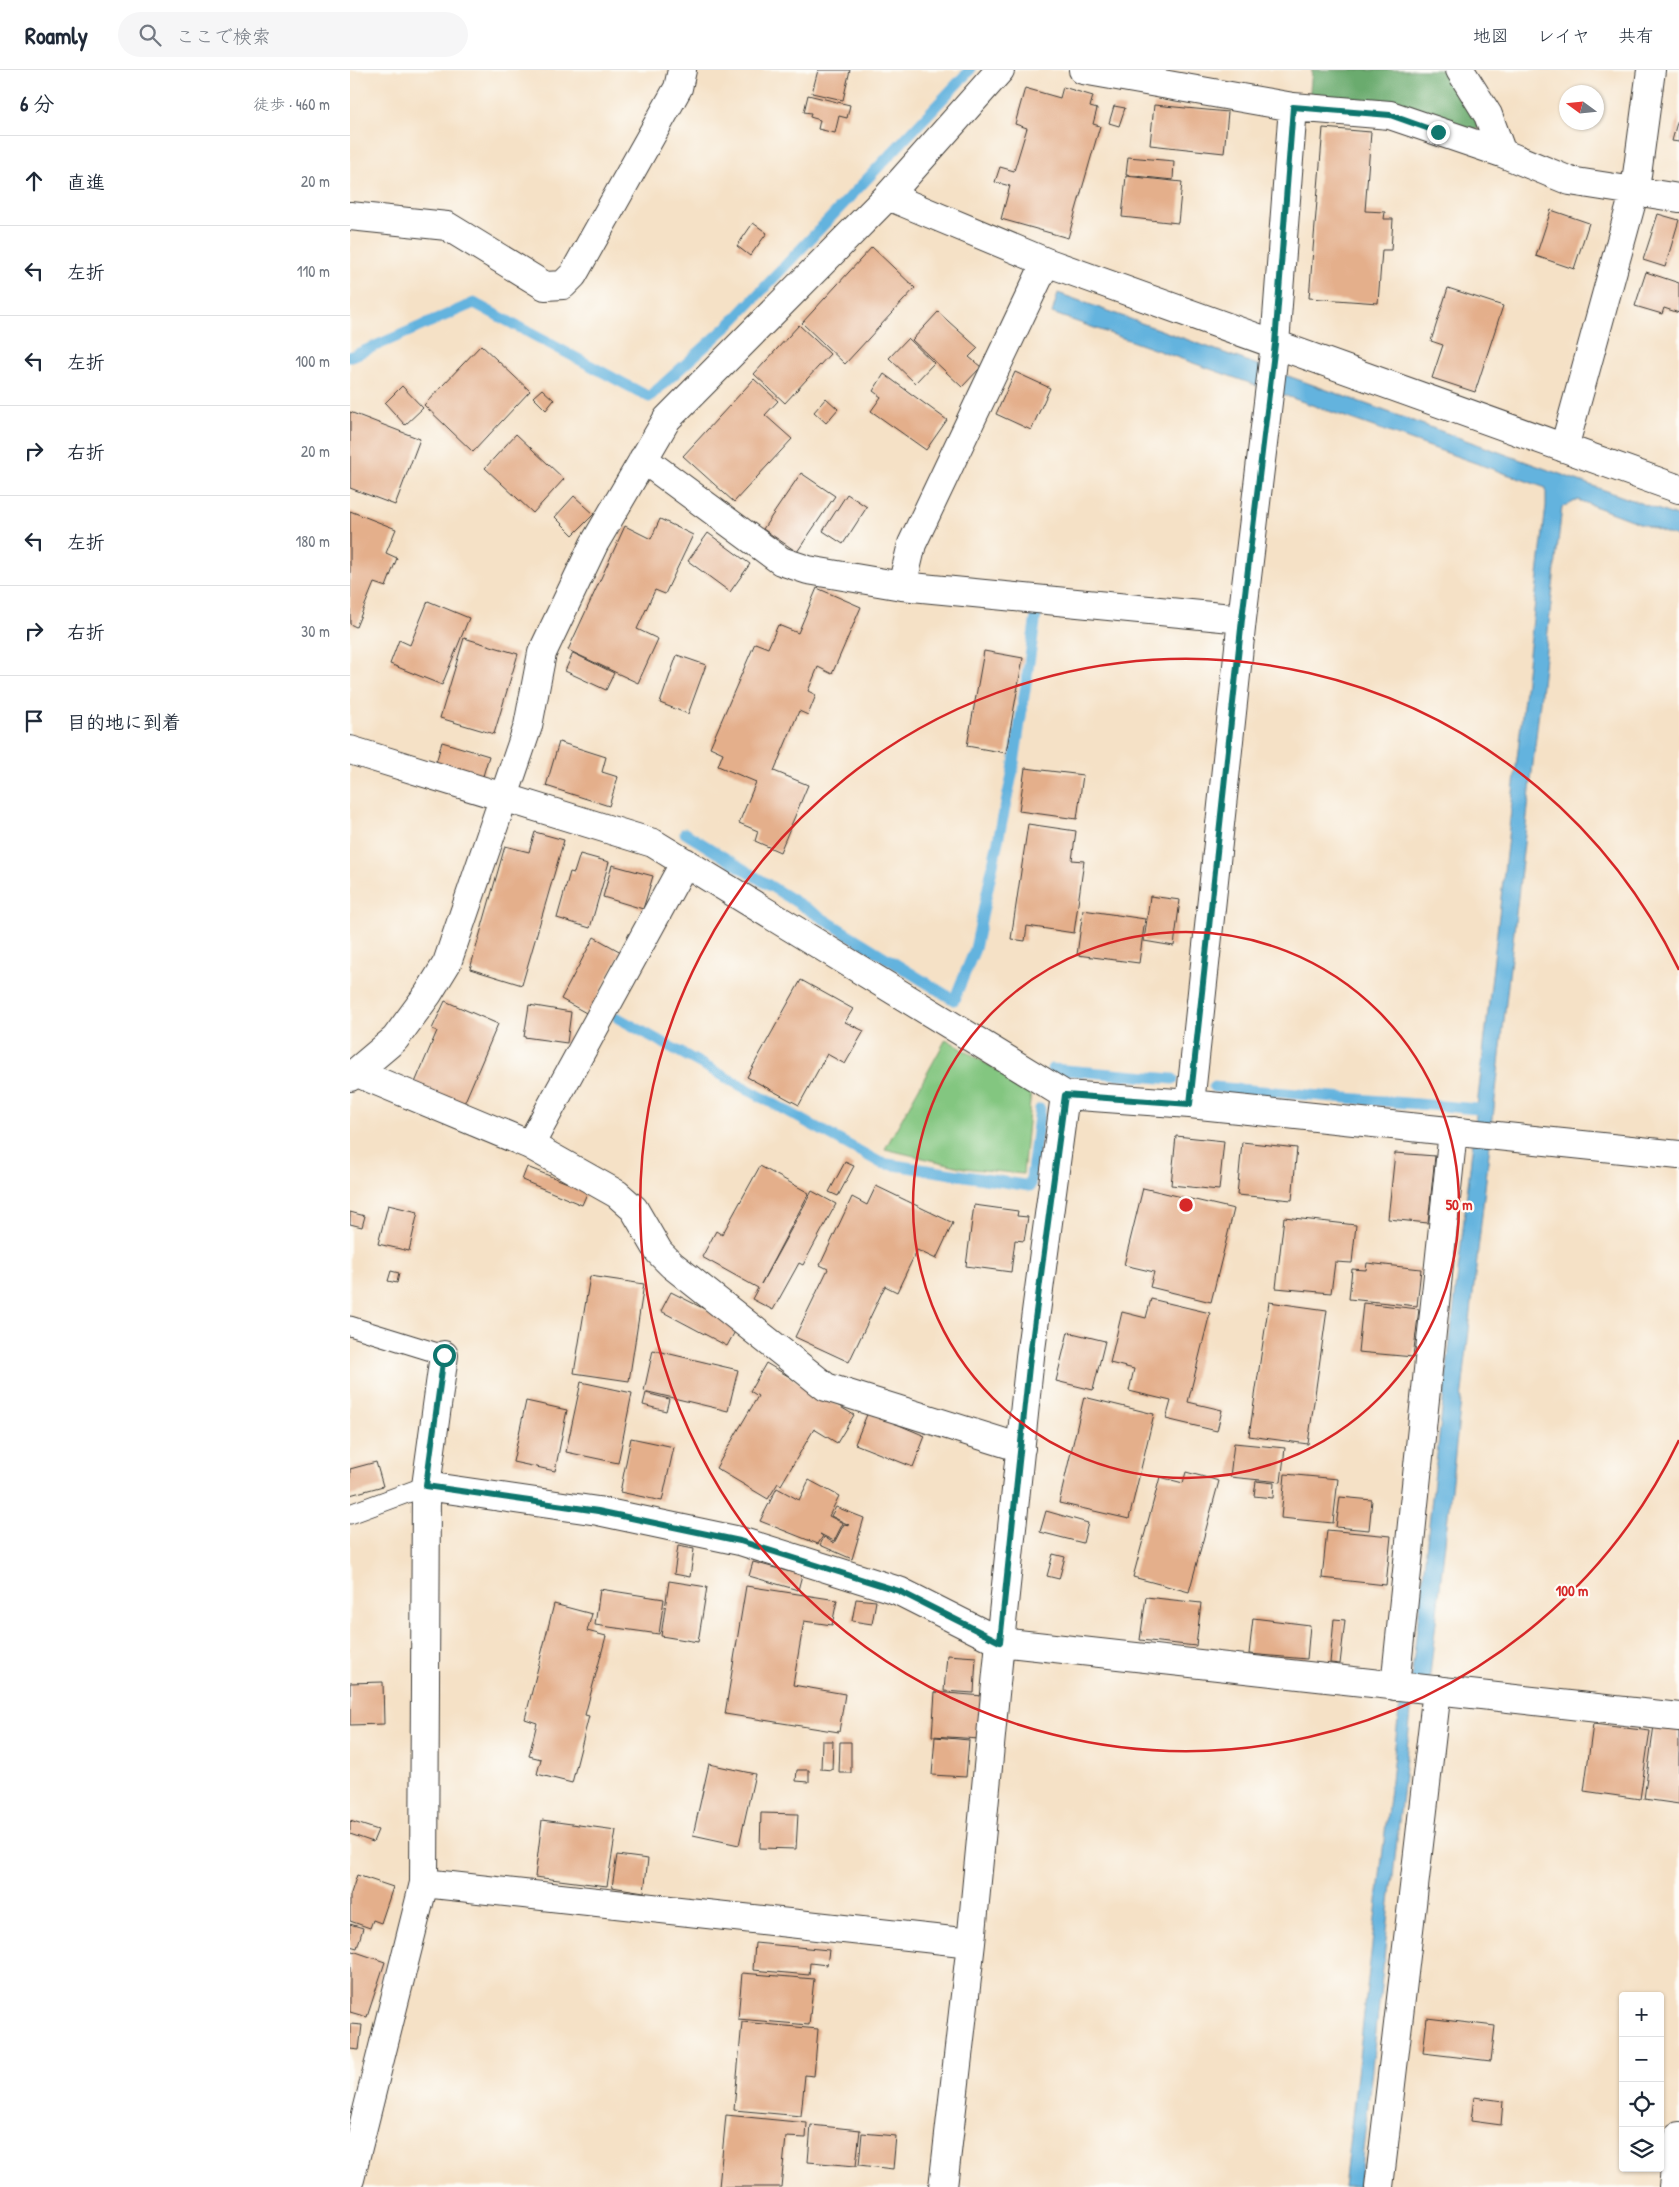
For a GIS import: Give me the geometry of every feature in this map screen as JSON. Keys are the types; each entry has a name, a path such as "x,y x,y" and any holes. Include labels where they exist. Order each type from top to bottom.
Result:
{"street":[{"path":"350,216 447,226 545,286 563,285 573,275 678,88 682,70"},
{"path":"1000,70 888,196 667,419 594,544 542,653 528,726 447,963 428,994 395,1038 352,1074 530,1145 617,1194 634,1210 659,1252 672,1265 826,1387 1020,1448"},
{"path":"1083,70 1293,107 1390,115 1502,153 1570,181 1679,198"},
{"path":"1460,70 1488,115 1502,153"},
{"path":"1564,448 1635,190 1651,70"},
{"path":"1190,1104 1242,619 1274,351 1293,107"},
{"path":"888,196 1046,262 1274,351 1564,448 1679,489"},
{"path":"902,586 912,544 1046,262"},
{"path":"643,459 781,561 808,570 902,586 1242,619"},
{"path":"350,750 653,843 1065,1095 1190,1104 1679,1155"},
{"path":"530,1145 685,862"},
{"path":"943,2187 971,1944 1020,1448 1065,1095"},
{"path":"1379,2187 1460,1132"},
{"path":"350,2179 424,1883 426,1486 444,1355"},
{"path":"426,1486 598,1511 740,1541 899,1591 1000,1642 1679,1718"},
{"path":"424,1883 971,1944"},
{"path":"1673,2187 1679,2136"}],"lane":[{"path":"350,1326 444,1355"},
{"path":"350,1514 426,1486"}],"green space":[{"path":"1312,70 1450,70 1480,127 1470,132 1309,100"},
{"path":"946,1039 1031,1091 1023,1174 965,1168 885,1149"}],"water":[{"path":"1058,293 1679,517 1679,538 1578,500 1562,507 1430,1675 1411,1712 1359,2187 1344,2187 1399,1711 1412,1672 1546,506 1546,488 1052,313"}],"building":[{"path":"818,70 850,70 843,100 812,93"},
{"path":"1063,87 1093,96 1090,107 1097,109 1093,124 1100,126 1068,238 1001,219 1010,186 995,182 1000,167 1014,171 1027,128 1015,124 1025,88 1060,98"},
{"path":"808,95 850,105 847,118 839,116 835,133 818,129 820,120 810,117 811,113 804,112"},
{"path":"1154,105 1228,112 1224,153 1150,145"},
{"path":"1114,106 1125,108 1119,126 1109,123"},
{"path":"1679,115 1679,142 1672,141"},
{"path":"1323,128 1371,132 1365,211 1385,212 1384,219 1393,219 1391,250 1382,250 1378,303 1309,298"},
{"path":"1128,157 1174,161 1173,180 1126,175"},
{"path":"1126,176 1182,182 1178,223 1122,217"},
{"path":"1551,210 1589,223 1574,269 1536,256"},
{"path":"1658,214 1679,220 1665,267 1643,260"},
{"path":"753,223 767,233 750,256 737,246"},
{"path":"872,247 915,288 845,364 802,323"},
{"path":"1646,272 1679,283 1679,313 1664,308 1662,314 1635,306"},
{"path":"1448,288 1503,306 1475,392 1432,378 1443,345 1431,341"},
{"path":"938,312 978,348 969,357 981,367 962,387 912,340"},
{"path":"799,325 830,354 785,403 754,374"},
{"path":"908,338 934,363 915,383 889,358"},
{"path":"481,345 530,391 473,452 424,405"},
{"path":"1015,372 1050,388 1031,430 996,414"},
{"path":"884,374 947,420 926,450 871,411 881,397 873,391"},
{"path":"754,379 778,401 765,415 792,439 734,502 683,456"},
{"path":"402,386 423,408 405,425 385,403"},
{"path":"542,389 554,400 546,410 533,397"},
{"path":"826,398 838,409 826,423 814,412"},
{"path":"350,412 420,439 395,505 350,488"},
{"path":"516,434 564,479 533,513 485,468"},
{"path":"801,473 835,496 797,552 763,529"},
{"path":"847,494 867,507 843,544 823,531"},
{"path":"574,496 594,514 573,535 555,517"},
{"path":"350,511 396,529 386,553 397,558 386,587 374,583 356,627 350,624"},
{"path":"660,519 693,535 665,594 655,590 637,629 658,639 638,683 568,650 625,526 651,539"},
{"path":"708,533 750,564 730,592 688,561"},
{"path":"817,588 861,607 832,674 818,667 808,691 816,695 808,715 799,711 774,771 808,785 780,852 755,841 758,831 739,823 756,782 718,766 723,753 710,747 755,643 768,648 778,625 798,633"},
{"path":"428,601 469,618 442,685 390,664 399,640 410,645"},
{"path":"464,638 518,654 494,734 440,718"},
{"path":"984,651 1023,658 1006,753 967,746"},
{"path":"573,653 614,673 606,690 565,671"},
{"path":"677,655 706,665 688,714 660,703"},
{"path":"442,742 489,756 480,786 433,773"},
{"path":"559,742 606,757 602,772 618,777 609,806 546,786"},
{"path":"1025,768 1083,775 1077,819 1019,811"},
{"path":"1028,824 1076,831 1072,860 1084,861 1074,933 1027,926 1025,941 1011,939"},
{"path":"535,832 564,840 522,985 470,969 505,846 529,852"},
{"path":"580,854 609,862 590,928 557,918 570,872 574,873"},
{"path":"612,865 653,876 643,909 603,897"},
{"path":"1150,896 1180,900 1174,946 1144,941"},
{"path":"1083,910 1145,919 1139,963 1077,955"},
{"path":"594,937 621,952 588,1014 561,999"},
{"path":"801,980 853,1009 845,1022 864,1031 845,1064 827,1054 799,1105 747,1077"},
{"path":"445,1001 498,1024 463,1106 414,1085 437,1031 432,1029"},
{"path":"529,1005 571,1012 567,1043 524,1037"},
{"path":"1176,1136 1224,1141 1219,1190 1171,1185"},
{"path":"1242,1142 1297,1148 1292,1200 1237,1195"},
{"path":"1395,1153 1435,1156 1428,1223 1388,1219"},
{"path":"845,1162 854,1166 838,1196 829,1192"},
{"path":"760,1166 809,1193 761,1284 812,1191 836,1204 803,1265 799,1263 773,1310 752,1299 758,1288 702,1257 716,1231 722,1235"},
{"path":"527,1167 588,1191 582,1205 522,1180"},
{"path":"876,1186 953,1223 936,1259 917,1250 897,1292 885,1286 849,1362 795,1337 828,1269 820,1265 852,1197 867,1205"},
{"path":"1143,1188 1234,1209 1211,1302 1150,1287 1154,1272 1124,1265"},
{"path":"388,1205 418,1212 409,1251 378,1244"},
{"path":"974,1205 1018,1211 1017,1216 1028,1217 1024,1241 1015,1240 1011,1272 966,1266"},
{"path":"350,1212 365,1216 362,1227 350,1224"},
{"path":"1284,1217 1356,1225 1352,1263 1335,1262 1331,1293 1276,1288"},
{"path":"1367,1263 1421,1269 1417,1306 1349,1299 1352,1269 1366,1270"},
{"path":"391,1271 399,1273 397,1283 388,1281"},
{"path":"590,1276 644,1284 629,1381 574,1373"},
{"path":"671,1292 738,1326 727,1346 661,1311"},
{"path":"1151,1299 1210,1313 1188,1402 1222,1410 1217,1431 1166,1419 1171,1401 1129,1391 1134,1369 1110,1363 1122,1312 1146,1318"},
{"path":"1269,1302 1327,1310 1308,1444 1249,1436"},
{"path":"1363,1303 1419,1309 1413,1357 1358,1352"},
{"path":"1068,1332 1105,1341 1093,1390 1056,1381"},
{"path":"653,1350 738,1370 728,1411 644,1391"},
{"path":"766,1363 854,1415 837,1443 814,1429 781,1485 778,1483 768,1499 716,1468 758,1396 750,1391"},
{"path":"581,1382 632,1393 618,1463 566,1452"},
{"path":"646,1393 669,1399 666,1411 643,1405"},
{"path":"1084,1397 1154,1414 1129,1519 1059,1503"},
{"path":"526,1401 567,1410 555,1471 513,1462"},
{"path":"868,1412 925,1436 913,1467 855,1444"},
{"path":"631,1438 674,1447 662,1501 620,1492"},
{"path":"1234,1443 1285,1448 1281,1482 1230,1477"},
{"path":"376,1462 383,1486 350,1495 350,1469"},
{"path":"1186,1472 1219,1481 1189,1592 1133,1577 1160,1477 1183,1483"},
{"path":"1285,1474 1338,1479 1333,1523 1281,1518"},
{"path":"809,1480 839,1496 829,1516 843,1523 834,1541 820,1534 823,1536 818,1544 760,1521 777,1488 799,1500"},
{"path":"1256,1481 1274,1483 1273,1498 1254,1496"},
{"path":"1340,1497 1372,1500 1369,1530 1336,1527"},
{"path":"836,1507 864,1518 852,1559 820,1545 824,1537 834,1543 844,1524 849,1525 831,1516"},
{"path":"1046,1511 1088,1523 1083,1543 1040,1532"},
{"path":"1327,1530 1391,1536 1386,1585 1322,1578"},
{"path":"678,1546 694,1549 690,1577 674,1574"},
{"path":"1053,1554 1065,1557 1059,1579 1047,1576"},
{"path":"753,1562 802,1575 798,1590 749,1576"},
{"path":"669,1581 707,1587 698,1642 661,1636"},
{"path":"746,1586 837,1600 832,1625 804,1621 793,1685 845,1694 839,1732 725,1714"},
{"path":"600,1589 664,1599 659,1634 595,1625"},
{"path":"1146,1597 1201,1603 1196,1646 1140,1640"},
{"path":"856,1599 876,1601 872,1624 852,1621"},
{"path":"554,1604 592,1614 587,1631 606,1636 585,1715 589,1716 572,1783 537,1774 541,1759 529,1756 537,1723 525,1719"},
{"path":"1253,1618 1310,1625 1307,1659 1249,1654"},
{"path":"1334,1619 1345,1620 1340,1664 1330,1663"},
{"path":"947,1655 976,1657 974,1693 944,1691"},
{"path":"383,1682 384,1724 350,1725 350,1683"},
{"path":"935,1692 983,1696 980,1739 932,1736"},
{"path":"1593,1724 1650,1731 1640,1799 1584,1791"},
{"path":"1654,1725 1679,1729 1679,1804 1644,1799"},
{"path":"935,1737 969,1740 966,1777 932,1775"},
{"path":"822,1741 833,1741 832,1770 821,1769"},
{"path":"840,1742 851,1742 851,1773 839,1773"},
{"path":"709,1764 755,1774 739,1845 693,1835"},
{"path":"797,1770 809,1770 809,1782 796,1781"},
{"path":"761,1813 798,1814 796,1849 760,1848"},
{"path":"542,1820 616,1830 607,1886 535,1877"},
{"path":"350,1821 378,1830 373,1842 350,1834"},
{"path":"617,1855 648,1859 644,1892 612,1887"},
{"path":"357,1875 393,1887 381,1923 373,1920 370,1928 350,1921 350,1896"},
{"path":"350,1924 363,1928 357,1948 350,1946"},
{"path":"755,1943 829,1950 827,1965 810,1963 809,1975 753,1970"},
{"path":"350,1950 385,1962 367,2017 350,2012"},
{"path":"742,1973 814,1979 809,2025 738,2019"},
{"path":"1427,2018 1495,2026 1491,2061 1423,2053"},
{"path":"742,2022 818,2029 814,2076 805,2075 801,2116 734,2110"},
{"path":"350,2024 362,2025 359,2050 350,2049"},
{"path":"1474,2097 1503,2101 1501,2125 1471,2121"},
{"path":"726,2115 807,2123 806,2138 786,2137 781,2187 719,2187"},
{"path":"811,2125 860,2130 856,2166 808,2162"},
{"path":"862,2133 896,2136 893,2169 859,2165"}],"waterway":[{"path":"350,357 474,303 649,397 730,324 970,70"},
{"path":"685,833 954,1000 975,949 1013,770 1036,616"},
{"path":"618,1018 881,1163 1030,1186 1040,1109"},
{"path":"1052,1069 1173,1079"},
{"path":"1214,1087 1478,1109"}],"route":[{"path":"444,1355 426,1486 598,1511 740,1541 899,1591 1000,1642 1030,1357 1065,1095 1190,1104 1242,619 1275,344 1293,107 1390,115 1438,132"}]}
